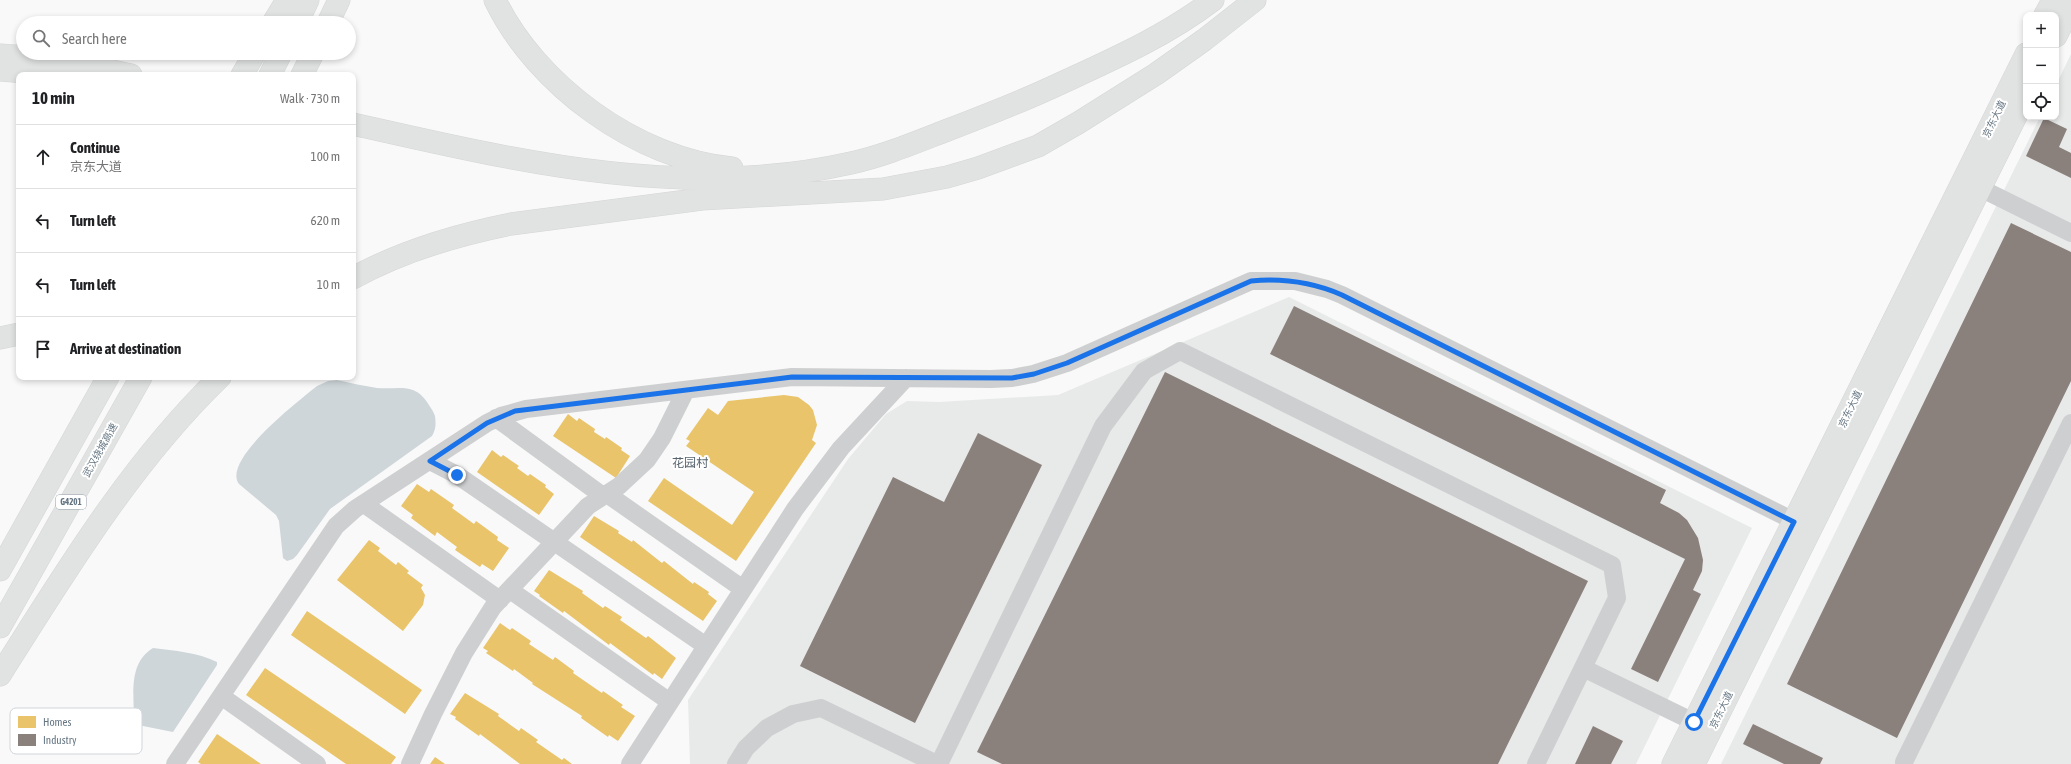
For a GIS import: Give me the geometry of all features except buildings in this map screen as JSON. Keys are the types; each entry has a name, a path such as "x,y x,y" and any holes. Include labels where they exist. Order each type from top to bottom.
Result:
{"main road":[{"path":"277,16 287,0"},
{"path":"300,16 308,0"},
{"path":"331,16 339,0"},
{"path":"495,0 512,30 537,63 568,93 606,121 648,144 695,161 719,167 789,174"},
{"path":"356,125 515,159 618,174 674,178 755,177 789,174 883,155 1017,103 1156,39 1213,0"},
{"path":"356,277 422,248 480,230 541,219 702,199 883,189 947,176 1008,158 1038,146 1118,99 1204,40 1255,0"},
{"path":"2047,12 2053,0"},
{"path":"2059,30 2071,6"},
{"path":"0,55 16,56"},
{"path":"62,60 117,72"},
{"path":"244,72 251,60"},
{"path":"272,72 278,60"},
{"path":"304,72 310,60"},
{"name":"京东大道","path":"1673,764 2023,60"},
{"path":"0,70 25,72"},
{"name":"京东大道","path":"1694,764 2023,102"},
{"path":"356,141 512,174 567,183 666,193 702,199"},
{"path":"0,338 16,335"},
{"name":"G4201","path":"0,570 106,380"},
{"name":"武汉绕城高速","path":"0,627 139,380"},
{"path":"0,675 61,578 122,491 187,409 217,380"}],"street":[{"path":"1980,188 2071,233"},
{"path":"175,764 327,538 346,516 496,418 526,408 792,377 991,379 1034,374 1067,363 1251,281 1294,281 1327,289 1342,295 1794,522"},
{"path":"736,764 746,748 768,728 793,714 821,708 938,764 1103,426 1144,371 1180,351 1612,565 1617,598 1536,764"},
{"path":"630,764 795,509 841,448 906,378"},
{"path":"410,764 464,653 494,607 588,506 619,486 655,450 686,390"},
{"path":"496,418 605,495 743,589"},
{"path":"1904,762 2071,423"},
{"path":"430,461 457,475 706,646"},
{"path":"364,504 670,702"},
{"path":"1583,668 1694,722"},
{"path":"221,696 317,764"}],"shaded area":[{"path":"2071,54 2071,764 1721,764 2039,120 2059,120 2059,79"},
{"path":"1289,297 1752,528 1636,764 690,764 688,700 848,459 886,414 907,401 939,402 1058,395"},
{"path":"337,380 377,388 405,388 417,392 427,402 435,416 435,429 432,436 330,509 297,555 293,559 287,561 283,558 279,521 276,515 239,484 236,473 241,461 251,446 280,417 317,386 328,381"},
{"path":"153,648 194,654 217,662 217,665 173,732 142,726 142,708 134,708 134,680 139,662 145,654"}],"district":[{"name":"花园村","path":"690,463"}],"route":[{"path":"457,475 430,461 487,423 501,416 526,408 792,377 1012,378 1034,374 1067,363 1251,281 1280,280 1311,284 1342,295 1794,522 1694,722"}]}
